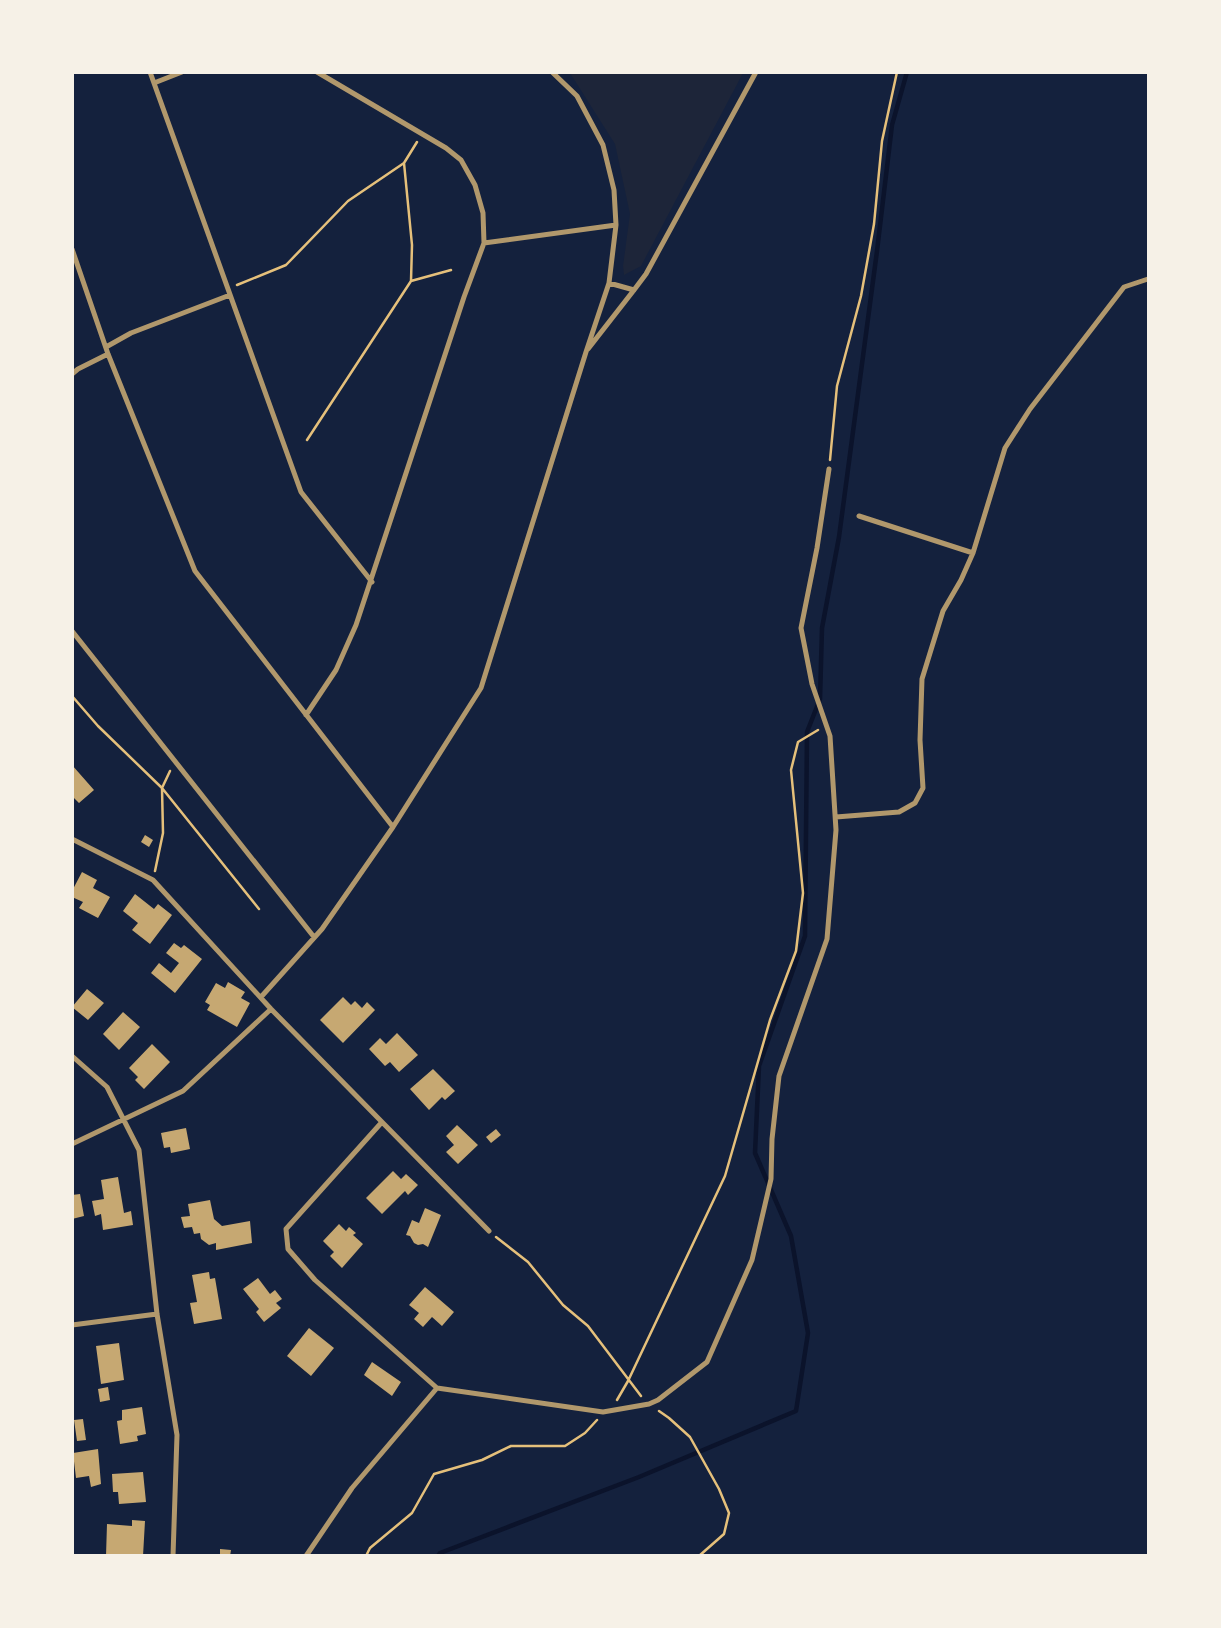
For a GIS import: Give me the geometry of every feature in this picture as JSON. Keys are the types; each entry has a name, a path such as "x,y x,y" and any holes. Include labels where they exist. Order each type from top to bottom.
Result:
{"street":[{"path":"150,72 301,492 372,582"},
{"path":"154,83 182,72"},
{"path":"306,715 336,670 356,625 372,582 464,297 484,243 483,213 476,185 461,160 446,148 316,72"},
{"path":"261,998 322,928 393,827 480,688 609,283 616,225 614,190 603,145 577,96 552,72"},
{"path":"586,352 634,290 650,265 756,72"},
{"path":"484,243 616,225"},
{"path":"72,249 108,354 195,571 393,827"},
{"path":"72,272 79,268"},
{"path":"836,817 899,812 915,803 923,788 920,740 922,679 943,612 961,580 973,553 1005,448 1030,409 1124,287 1148,279"},
{"path":"609,283 634,290"},
{"path":"106,347 131,333 230,295"},
{"path":"72,374 108,354"},
{"path":"382,1122 286,1229 288,1248 315,1280 437,1388 603,1412 649,1404 658,1400 707,1362 752,1260 771,1179 772,1139 778,1076 827,939 836,830 830,736 812,684 801,628 817,548 829,469"},
{"path":"858,516 973,553"},
{"path":"72,631 314,937"},
{"path":"72,839 153,880 271,1009 489,1231"},
{"path":"72,1144 183,1092 271,1009"},
{"path":"72,1056 107,1088 139,1150 157,1314 177,1436 174,1556"},
{"path":"72,1325 157,1314"},
{"path":"306,1556 352,1488 437,1388"}],"path":[{"path":"829,469 837,386 861,296 874,224 882,141 897,72"},
{"path":"228,287 245,283 286,265 348,201 404,163 421,134"},
{"path":"307,440 411,282 412,246 404,163"},
{"path":"411,282 451,270"},
{"path":"72,696 98,726 162,788 258,909"},
{"path":"366,1556 370,1548 412,1513 434,1474 482,1460 511,1446 565,1446 585,1433 603,1412 616,1401 628,1381 725,1176 770,1020 796,951 802,893 791,770 798,742 826,726"},
{"path":"153,880 163,833 162,788 174,760"},
{"path":"489,1231 528,1262 563,1305 588,1326 628,1381 649,1404 669,1418 690,1437 720,1489 728,1513 724,1534 700,1556"}],"shaded area":[{"path":"570,73 743,73 641,266 624,275 623,266 630,214 615,144"}],"building":[{"path":"72,765 94,790 79,803 72,796"},
{"path":"145,835 153,840 149,847 141,842"},
{"path":"82,872 97,880 93,888 110,897 98,918 79,908 83,902 72,897 72,891"},
{"path":"135,894 154,909 158,904 172,915 150,944 132,930 138,923 123,911"},
{"path":"174,943 181,948 184,945 202,959 175,993 151,973 159,963 171,973 179,963 166,953"},
{"path":"228,982 245,992 241,998 250,1003 237,1027 207,1010 210,1005 205,1002 216,983 225,988"},
{"path":"87,989 104,1003 88,1020 72,1007"},
{"path":"343,997 351,1005 355,1001 362,1008 367,1002 375,1010 343,1043 320,1020"},
{"path":"123,1012 140,1027 119,1050 103,1034"},
{"path":"397,1033 418,1055 399,1072 390,1062 385,1066 369,1049 380,1038 386,1044"},
{"path":"152,1044 170,1062 144,1089 135,1080 138,1077 129,1068"},
{"path":"433,1069 455,1091 445,1100 442,1097 429,1110 410,1089"},
{"path":"457,1125 478,1145 458,1164 446,1152 454,1145 446,1136"},
{"path":"186,1128 190,1149 171,1153 170,1147 164,1148 161,1133"},
{"path":"496,1129 501,1135 491,1143 486,1137"},
{"path":"393,1171 401,1179 406,1174 418,1185 408,1195 405,1191 382,1214 366,1198"},
{"path":"118,1177 124,1213 131,1211 133,1225 103,1230 101,1214 95,1216 92,1201 104,1199 101,1180"},
{"path":"80,1194 84,1216 72,1219 72,1195"},
{"path":"210,1200 214,1219 222,1226 250,1221 252,1243 216,1250 216,1243 209,1245 201,1239 200,1233 194,1234 192,1227 184,1228 181,1217 190,1216 188,1204"},
{"path":"425,1208 441,1215 428,1247 423,1244 418,1245 414,1243 410,1236 406,1235 412,1220 419,1223"},
{"path":"339,1224 346,1231 349,1227 356,1233 353,1235 363,1244 342,1268 330,1256 334,1252 323,1241"},
{"path":"209,1272 210,1279 215,1278 222,1319 194,1324 190,1303 197,1302 192,1275"},
{"path":"258,1278 270,1294 275,1290 282,1299 276,1303 281,1308 264,1322 256,1312 259,1309 243,1289"},
{"path":"425,1287 454,1312 442,1326 432,1317 423,1327 414,1319 419,1313 409,1305"},
{"path":"309,1328 334,1348 311,1376 287,1356"},
{"path":"119,1343 124,1380 101,1384 96,1346"},
{"path":"372,1362 401,1382 392,1396 364,1375"},
{"path":"108,1387 110,1400 100,1402 98,1389"},
{"path":"142,1407 146,1434 137,1436 138,1441 120,1444 117,1421 122,1420 122,1410"},
{"path":"83,1419 86,1440 77,1441 74,1420"},
{"path":"98,1449 101,1484 91,1487 89,1476 76,1478 73,1453"},
{"path":"143,1472 146,1502 119,1504 118,1492 113,1492 112,1474"},
{"path":"132,1520 145,1521 143,1556 106,1556 107,1524 132,1526"},
{"path":"220,1549 231,1550 230,1556 220,1556"}],"waterway":[{"path":"438,1556 440,1553 639,1477 796,1411 808,1333 791,1236 755,1153 759,1066 805,936 807,732 820,699 822,628 839,537 892,125 907,72"}]}
